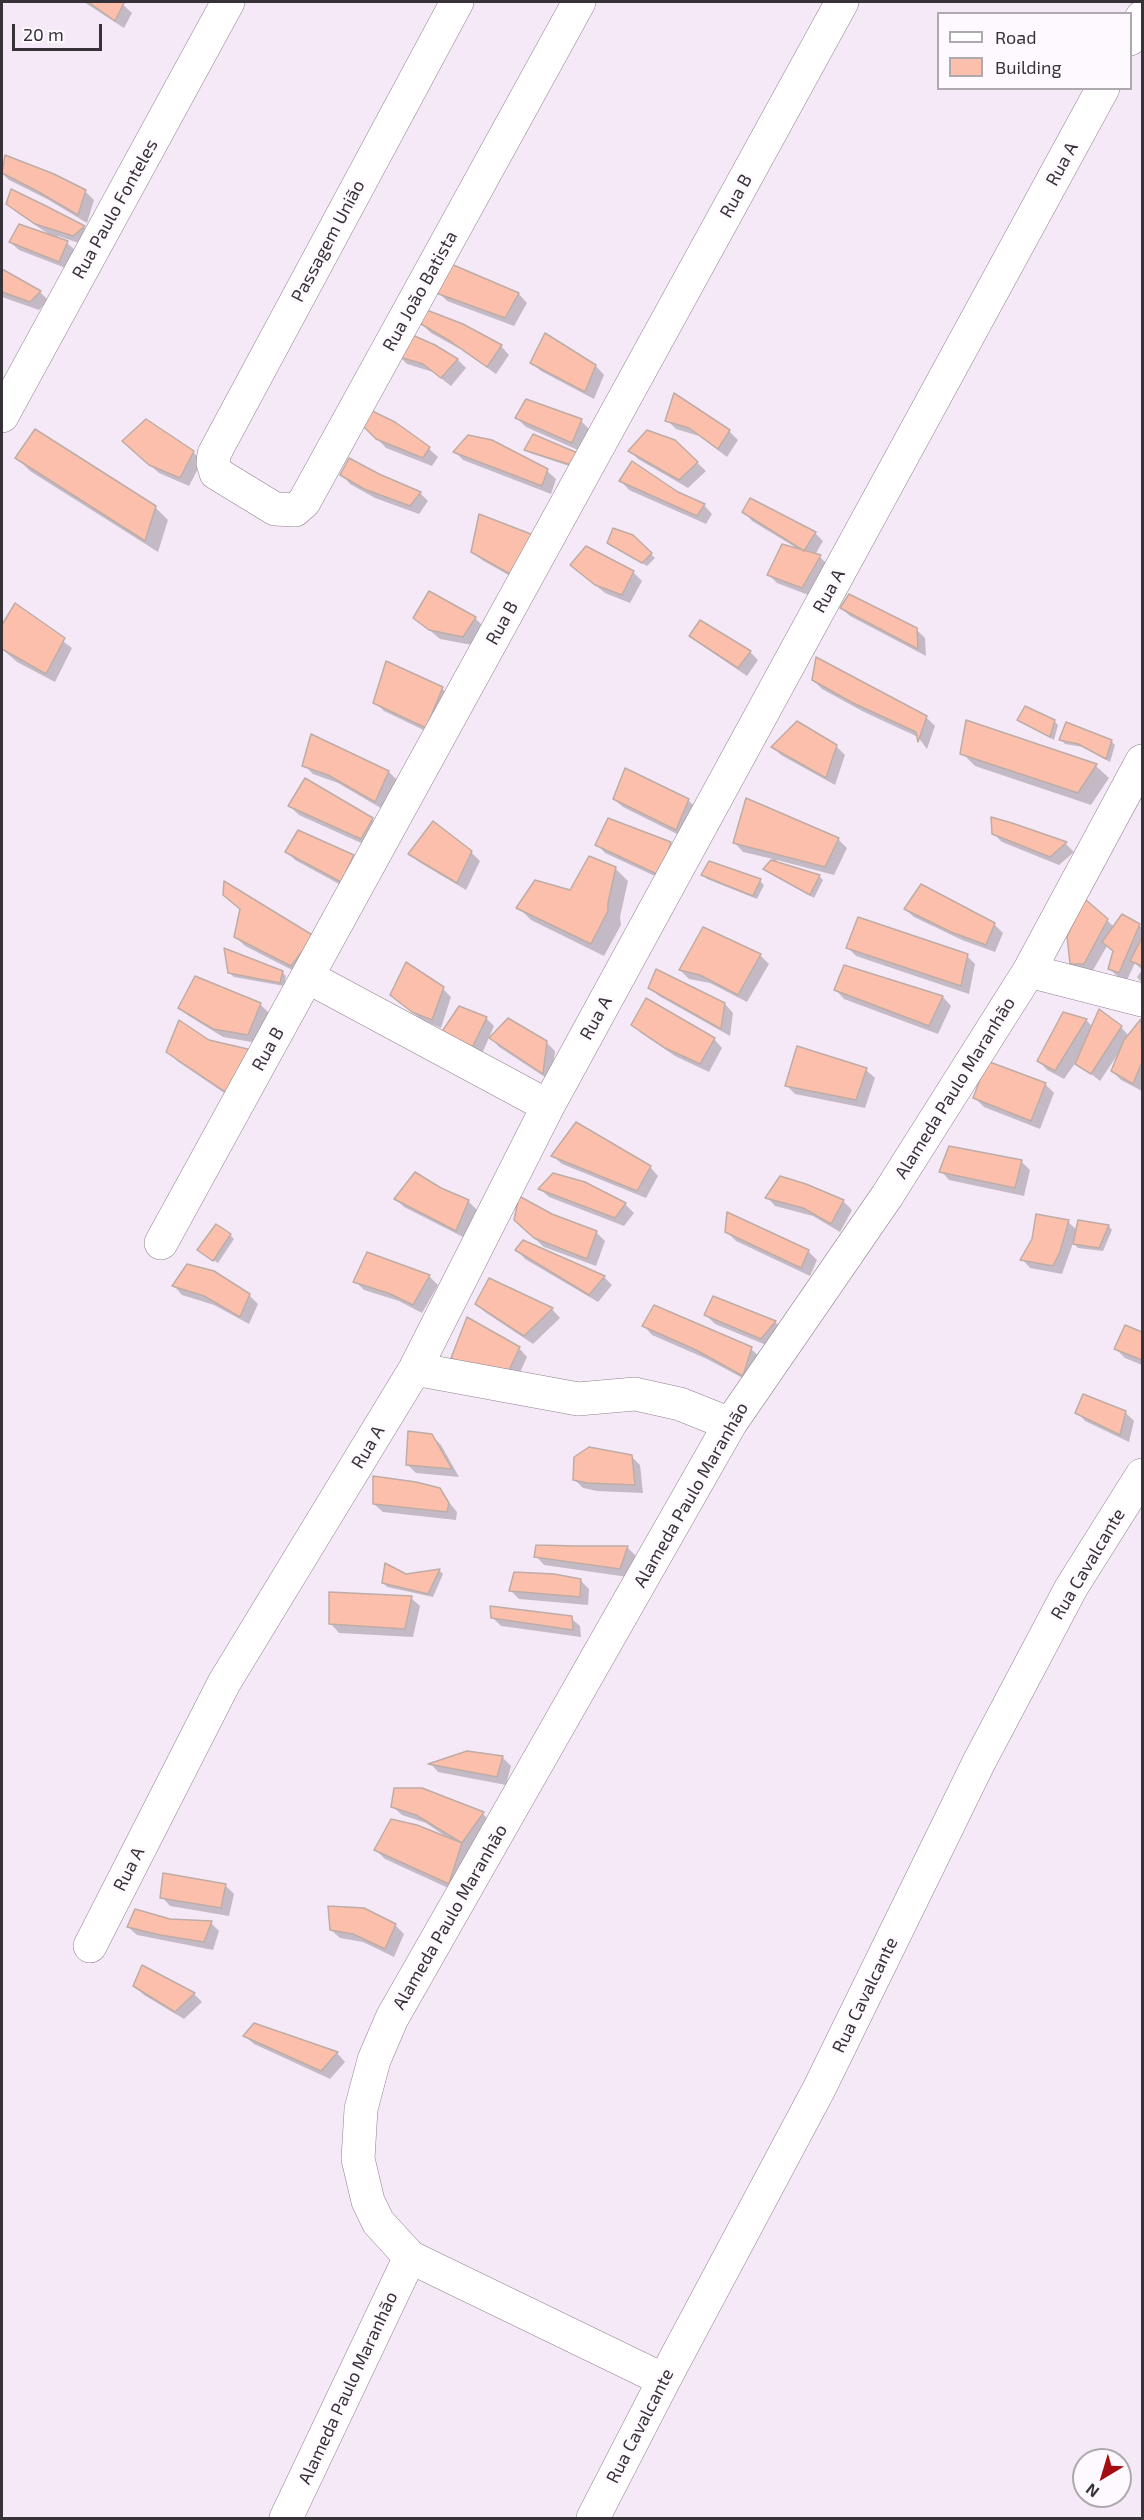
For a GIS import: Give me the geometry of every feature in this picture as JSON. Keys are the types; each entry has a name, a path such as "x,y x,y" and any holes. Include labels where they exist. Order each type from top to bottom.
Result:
{"street":[{"name":"Rua Paulo Fonteles","path":"2,416 228,2"},
{"name":"Passagem União","path":"225,480 216,473 213,463 214,454 457,2"},
{"name":"Rua João Batista","path":"225,480 275,509 295,510 304,502 579,2"},
{"name":"Rua B","path":"161,1243 842,2"},
{"path":"1132,37 1143,17"},
{"name":"Rua A","path":"90,1946 224,1683 415,1370 548,1106 1102,90"},
{"name":"Alameda Paulo Maranhão","path":"664,2380 410,2257 378,2222 368,2201 358,2159 362,2109 374,2060 392,2019 730,1424 887,1196 1029,971 1143,761"},
{"path":"1029,971 1143,1000"},
{"path":"308,977 548,1106"},
{"path":"415,1370 578,1399 635,1394 680,1404 730,1424"},
{"name":"Rua Cavalcante","path":"593,2518 819,2089 984,1751 1071,1588 1143,1475"},
{"name":"Alameda Paulo Maranhão","path":"286,2518 410,2257"}],"building":[{"path":"88,2 123,2 124,3 115,21"},
{"path":"5,155 54,174 86,190 78,215 2,173"},
{"path":"11,189 85,226 73,236 35,224 6,204"},
{"path":"19,224 68,241 59,262 9,242"},
{"path":"444,261 519,293 505,318 436,293"},
{"path":"2,269 41,291 30,302 2,292"},
{"path":"424,309 463,324 502,345 487,367 421,324"},
{"path":"545,333 596,365 585,392 530,363"},
{"path":"410,334 458,359 441,378 423,364 396,356"},
{"path":"674,393 730,430 718,449 689,428 665,421"},
{"path":"526,399 582,419 572,443 515,418"},
{"path":"368,409 395,422 430,447 423,458 376,439 358,421"},
{"path":"146,419 194,451 180,478 149,465 122,441"},
{"path":"35,429 156,506 145,541 15,458"},
{"path":"647,430 675,440 698,462 679,480 628,451"},
{"path":"533,434 580,454 571,465 524,450"},
{"path":"468,435 492,440 548,469 542,486 453,452"},
{"path":"349,458 421,492 410,506 364,489 340,475"},
{"path":"632,461 678,492 705,504 697,516 619,481"},
{"path":"750,498 816,532 804,551 742,512"},
{"path":"479,514 536,536 510,574 471,552"},
{"path":"613,528 633,535 652,553 642,563 607,543"},
{"path":"782,544 821,555 802,588 767,575"},
{"path":"586,546 634,571 622,595 595,585 570,565"},
{"path":"429,591 476,617 463,637 429,630 413,618"},
{"path":"849,594 917,628 918,649 840,608"},
{"path":"15,603 65,638 46,674 2,649 2,625"},
{"path":"700,620 751,651 738,668 689,636"},
{"path":"816,657 927,716 918,742 916,732 853,703 812,680"},
{"path":"386,661 443,687 426,728 373,703"},
{"path":"1025,706 1055,720 1050,737 1017,720"},
{"path":"966,720 1097,764 1078,793 960,754"},
{"path":"797,721 837,745 826,778 771,747"},
{"path":"1066,722 1112,740 1106,759 1078,744 1059,740"},
{"path":"311,734 389,771 375,802 328,775 302,766"},
{"path":"625,768 689,799 676,830 613,799"},
{"path":"305,778 373,818 361,839 288,806"},
{"path":"746,798 839,838 825,867 733,843"},
{"path":"991,817 1067,842 1050,857 992,834"},
{"path":"608,818 671,842 661,876 595,845"},
{"path":"433,821 472,851 457,883 408,854"},
{"path":"298,830 354,855 341,882 285,852"},
{"path":"589,856 616,867 608,911 591,944 516,908 535,880 570,890"},
{"path":"771,860 820,875 810,895 763,869"},
{"path":"709,861 761,879 753,896 701,875"},
{"path":"224,881 314,936 291,966 234,937 240,909 223,895"},
{"path":"921,884 995,923 986,945 951,932 904,909"},
{"path":"1085,899 1108,919 1084,964 1070,964 1067,936"},
{"path":"1122,914 1140,924 1119,973 1108,969 1113,951 1102,942"},
{"path":"858,917 968,954 961,986 846,948"},
{"path":"703,927 761,954 738,995 700,975 679,970"},
{"path":"1142,937 1142,966 1130,961"},
{"path":"224,948 283,971 280,983 228,973"},
{"path":"406,962 444,987 432,1020 412,1012 390,995"},
{"path":"844,965 943,996 929,1026 834,990"},
{"path":"656,969 725,1003 721,1029 648,988"},
{"path":"195,976 261,1003 248,1035 213,1029 178,1008"},
{"path":"646,998 715,1038 700,1064 665,1048 631,1025"},
{"path":"459,1006 487,1017 472,1048 441,1033"},
{"path":"1099,1009 1122,1026 1091,1074 1075,1064"},
{"path":"1063,1012 1087,1019 1055,1071 1037,1061"},
{"path":"508,1018 547,1041 543,1074 489,1038"},
{"path":"1141,1019 1142,1062 1133,1084 1111,1071 1124,1040"},
{"path":"179,1020 209,1040 252,1050 227,1093 166,1052"},
{"path":"797,1046 867,1068 856,1100 785,1086"},
{"path":"987,1061 1046,1083 1031,1121 973,1098"},
{"path":"576,1122 651,1166 637,1191 551,1156"},
{"path":"949,1146 1022,1160 1015,1188 939,1172"},
{"path":"415,1172 441,1188 469,1200 456,1231 394,1199"},
{"path":"553,1173 585,1182 626,1203 615,1218 538,1189"},
{"path":"780,1176 844,1200 831,1224 803,1208 765,1198"},
{"path":"519,1196 552,1214 597,1231 587,1259 534,1238 514,1220"},
{"path":"727,1212 809,1250 801,1268 725,1232"},
{"path":"1036,1214 1069,1220 1060,1252 1053,1266 1020,1260 1032,1239"},
{"path":"1078,1220 1109,1225 1099,1248 1073,1244"},
{"path":"216,1224 231,1234 213,1261 197,1250"},
{"path":"523,1240 605,1276 589,1295 515,1250"},
{"path":"367,1252 430,1275 413,1305 388,1293 353,1282"},
{"path":"187,1264 214,1271 250,1294 240,1317 204,1296 172,1286"},
{"path":"489,1278 553,1308 524,1336 475,1304"},
{"path":"713,1296 776,1321 761,1339 704,1315"},
{"path":"654,1305 752,1347 743,1376 696,1350 642,1326"},
{"path":"467,1317 520,1347 502,1385 451,1358"},
{"path":"1125,1325 1142,1332 1142,1360 1114,1349"},
{"path":"1083,1394 1126,1411 1120,1435 1075,1413"},
{"path":"408,1431 432,1434 452,1469 406,1465"},
{"path":"589,1447 632,1455 635,1485 587,1483 573,1480 574,1457"},
{"path":"373,1476 440,1488 449,1503 447,1512 373,1504"},
{"path":"536,1545 628,1546 620,1569 534,1557"},
{"path":"385,1563 406,1574 440,1569 428,1594 382,1583"},
{"path":"514,1572 554,1574 581,1579 580,1597 509,1591"},
{"path":"329,1592 412,1596 405,1629 329,1624"},
{"path":"490,1606 572,1616 573,1630 491,1618"},
{"path":"467,1751 503,1756 497,1777 428,1764"},
{"path":"394,1788 422,1788 484,1812 462,1843 416,1815 391,1807"},
{"path":"391,1819 417,1825 462,1843 449,1884 374,1850"},
{"path":"163,1873 226,1884 221,1908 160,1898"},
{"path":"328,1906 364,1908 396,1924 385,1949 353,1934 330,1930"},
{"path":"135,1909 170,1919 212,1921 204,1942 127,1927"},
{"path":"142,1965 195,1993 175,2012 133,1986"},
{"path":"254,2023 338,2052 321,2071 243,2036"}]}
